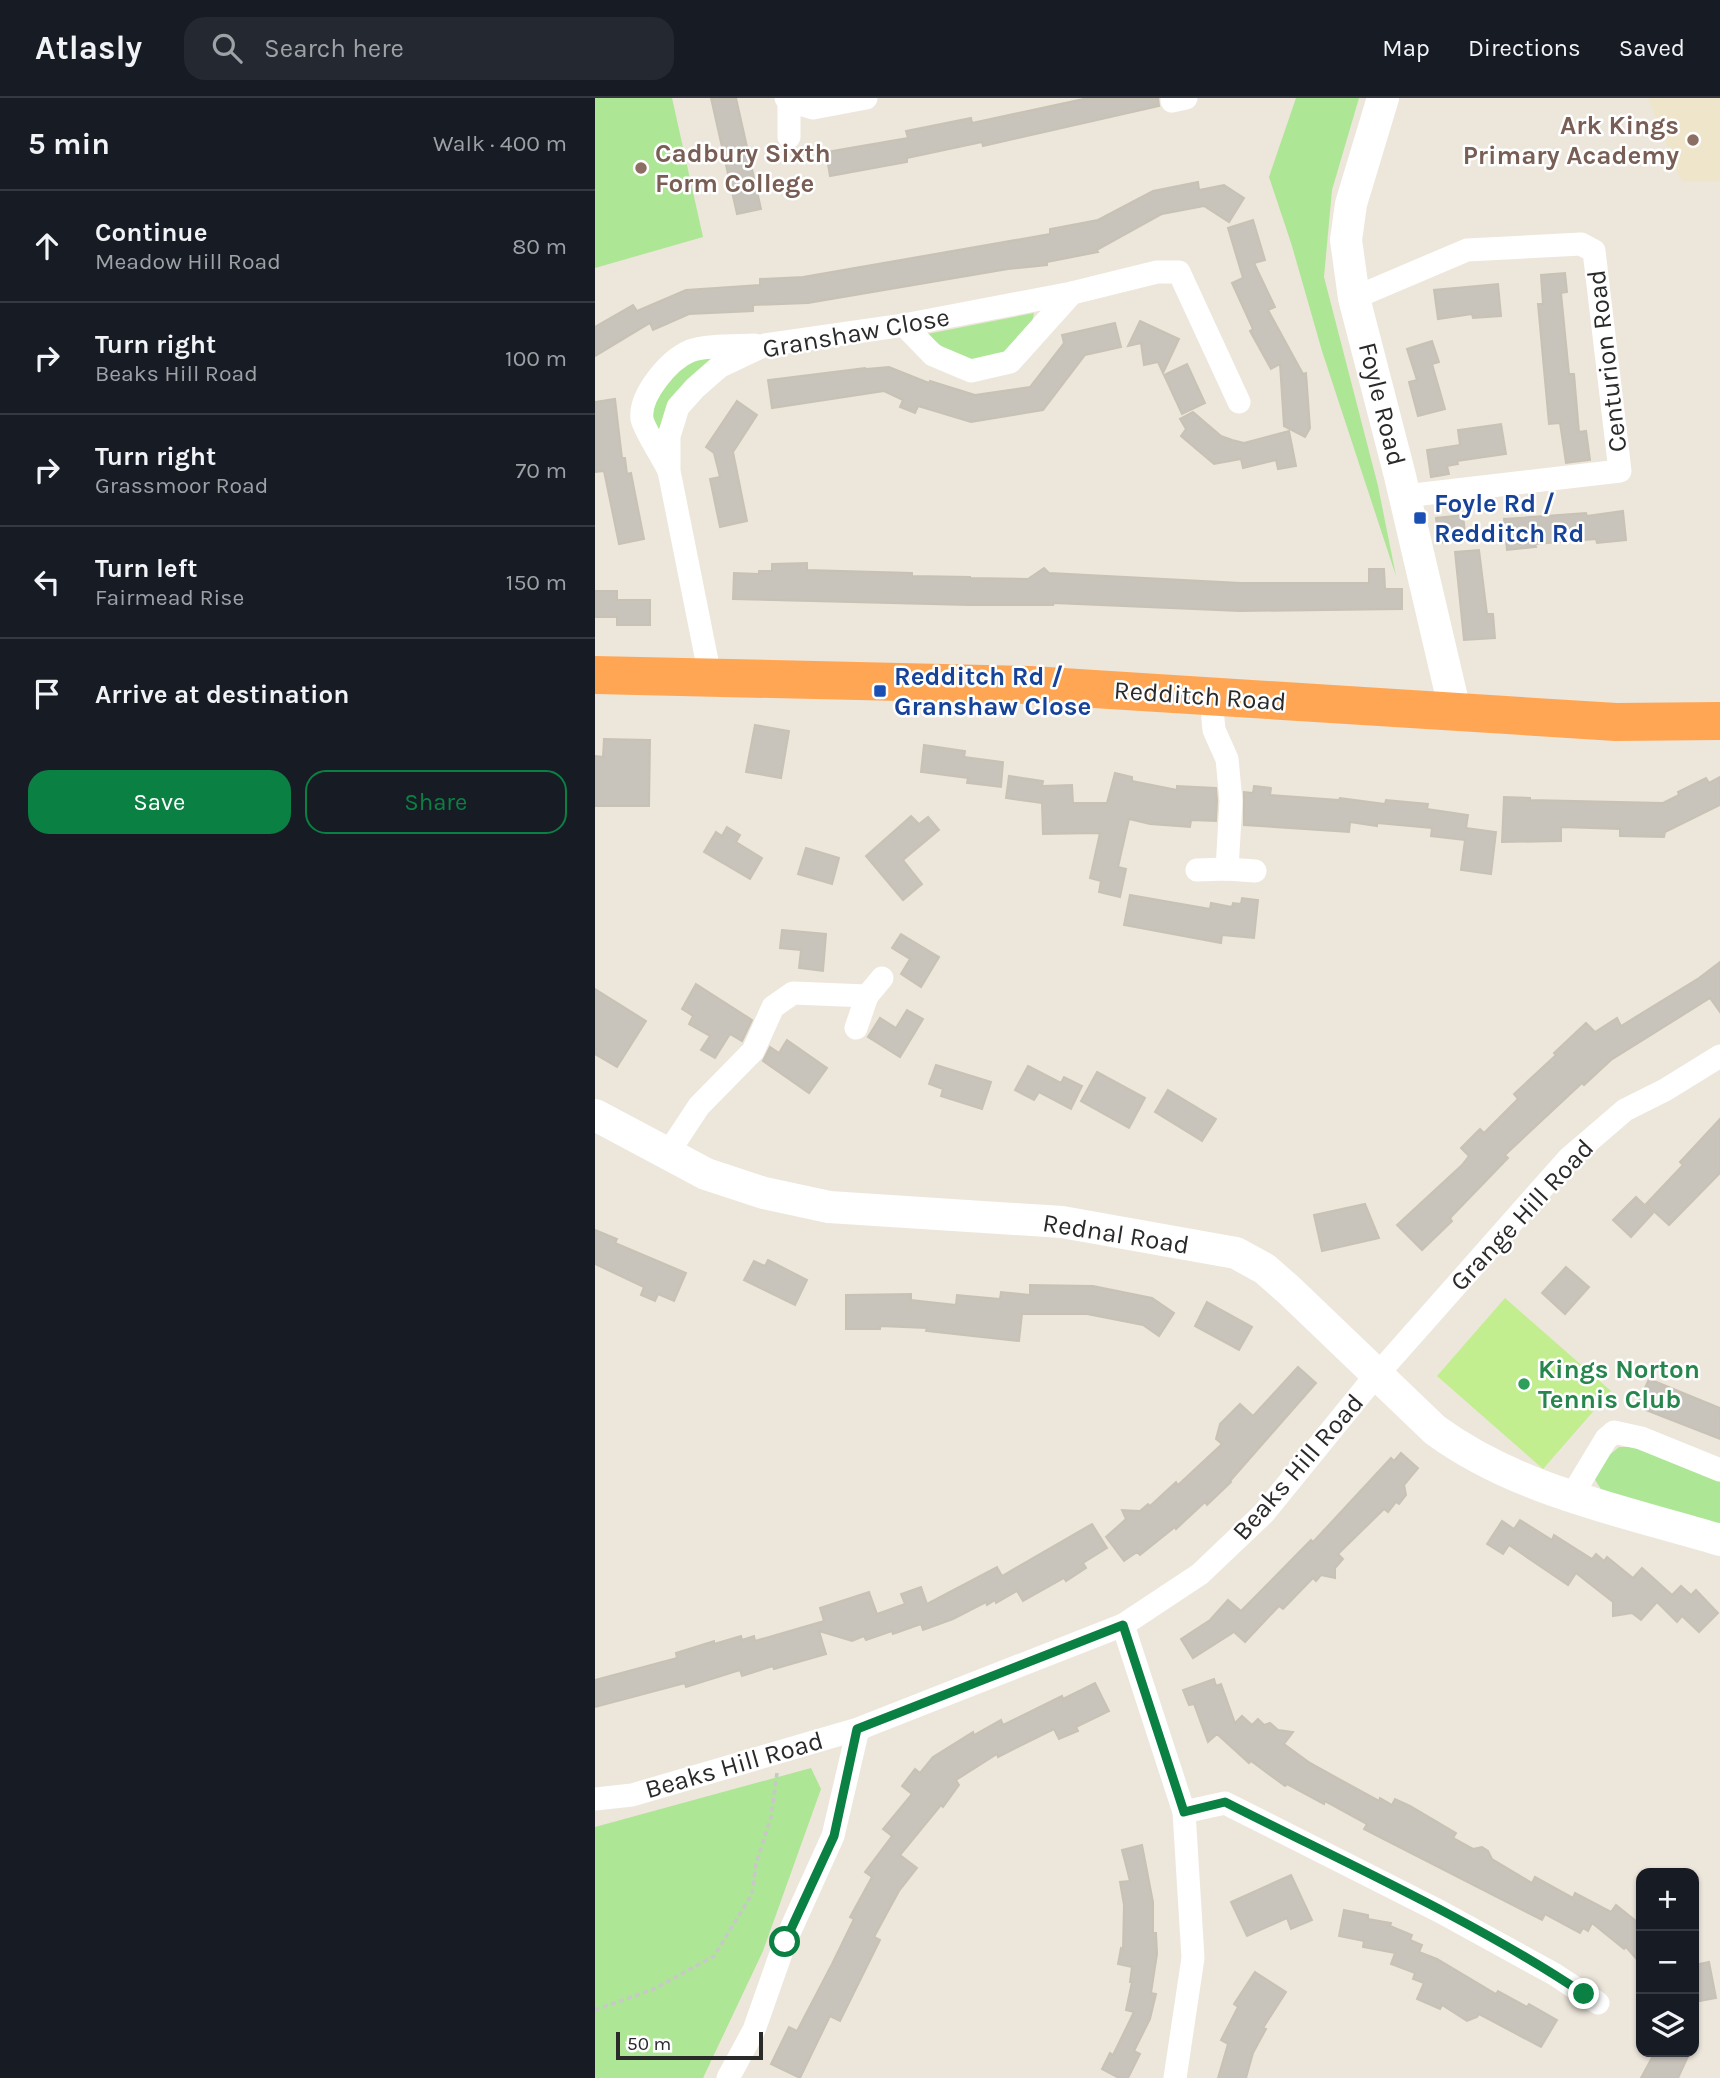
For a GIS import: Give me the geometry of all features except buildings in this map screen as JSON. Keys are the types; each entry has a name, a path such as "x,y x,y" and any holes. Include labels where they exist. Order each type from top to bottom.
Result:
{"highway":[{"name":"Redditch Road","path":"595,675 1031,685 1616,722 1720,721"}],"street":[{"path":"789,137 787,100 813,108 866,98"},
{"path":"1172,98 1172,101 1185,98"},
{"name":"Foyle Road","path":"1383,98 1351,204 1346,240 1354,298 1405,496 1455,710"},
{"name":"Centurion Road","path":"1354,298 1467,250 1581,244 1594,251 1620,471 1405,496"},
{"name":"Granshaw Close","path":"710,676 669,471 670,436 678,407 719,367 765,345 904,326 1072,293 1157,272 1179,272 1239,402"},
{"path":"904,326 933,355 971,370 1010,362 1072,293"},
{"path":"669,471 642,419 645,395 663,372 690,351 725,346 765,345"},
{"path":"1210,697 1214,730 1227,759 1228,769 1231,801 1227,869"},
{"path":"1197,870 1255,872"},
{"path":"856,1028 867,996 882,978"},
{"path":"668,1153 699,1106 753,1051 773,1007 793,993 867,996"},
{"name":"Grange Hill Road","path":"1378,1375 1568,1159 1625,1111 1720,1056"},
{"name":"Rednal Road","path":"595,1115 706,1174 764,1193 829,1207 1062,1222 1236,1254 1265,1269 1435,1430 1460,1448 1571,1497 1720,1540"},
{"name":"Beaks Hill Road","path":"595,1799 632,1795 857,1729 1123,1625 1200,1574 1264,1513 1378,1375"},
{"path":"1571,1497 1606,1439 1614,1432 1641,1437 1720,1470"},
{"path":"1123,1625 1184,1812 1193,1958 1175,2078"},
{"path":"728,2078 754,2030 785,1942 834,1836 857,1729"},
{"path":"1184,1812 1225,1802 1441,1912 1554,1974 1598,2003"}],"path":[{"path":"595,2010 654,1989 714,1956 752,1894 756,1864 771,1817 778,1770 773,1754"}],"shaded area":[{"name":"Ark Kings Primary Academy","path":"1648,98 1720,98 1720,182 1682,182"}],"green space":[{"name":"Cadbury Sixth Form College","path":"595,98 672,98 703,237 595,268"},
{"path":"1296,98 1359,98 1332,190 1324,277 1378,486 1396,576 1322,351 1269,177"},
{"path":"1034,313 1028,328 1006,352 983,362 961,358 949,352 927,334"},
{"path":"725,346 695,388 669,471 645,395 663,372"},
{"name":"Kings Norton Tennis Club","path":"1505,1298 1611,1391 1543,1469 1437,1376"},
{"path":"1619,1447 1640,1447 1664,1455 1720,1481 1720,1526 1602,1491 1594,1478 1601,1462"},
{"path":"811,1768 821,1789 763,1951 703,2078 595,2078 595,1827"}],"place":[{"name":"Ark Kings Primary Academy","path":"1693,140"},
{"name":"Cadbury Sixth Form College","path":"641,168"},
{"name":"Foyle Rd / Redditch Rd","path":"1420,518"},
{"name":"Redditch Rd / Granshaw Close","path":"880,691"},
{"name":"Kings Norton Tennis Club","path":"1524,1384"}],"route":[{"path":"785,1942 834,1836 857,1729 1123,1625 1184,1812 1225,1802 1441,1912 1554,1974 1584,1994"}]}
